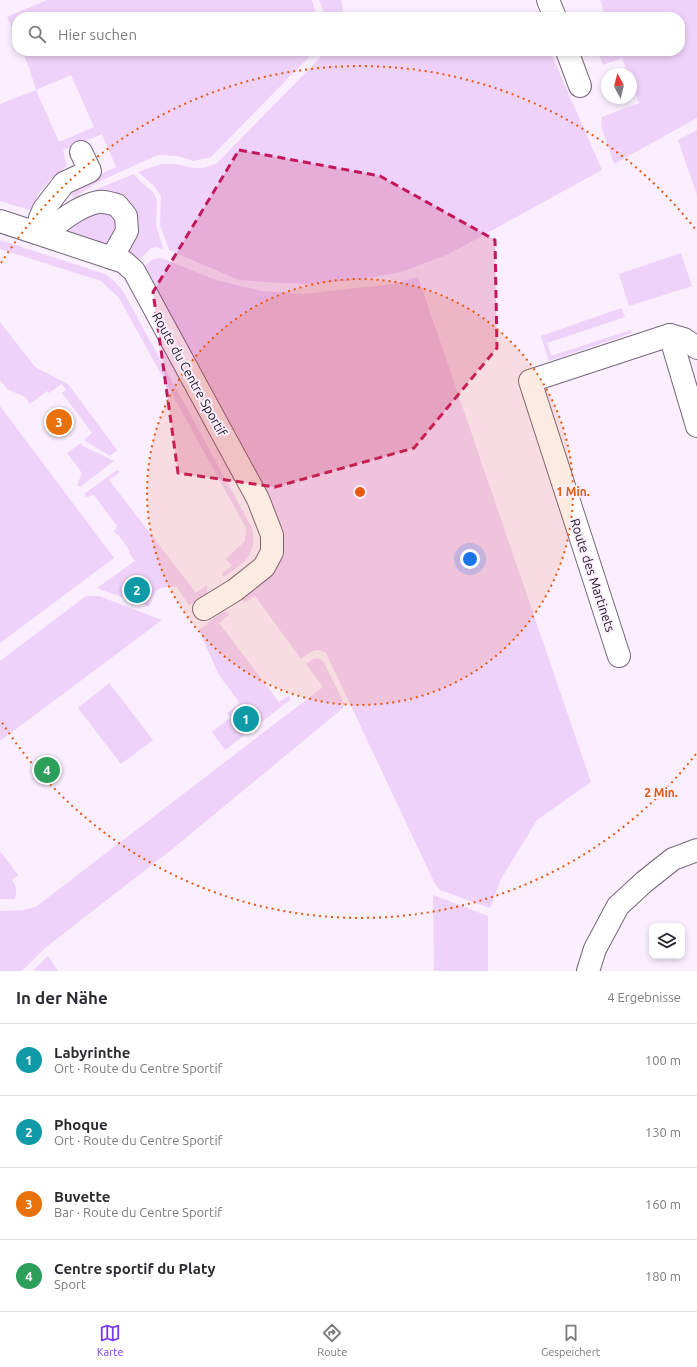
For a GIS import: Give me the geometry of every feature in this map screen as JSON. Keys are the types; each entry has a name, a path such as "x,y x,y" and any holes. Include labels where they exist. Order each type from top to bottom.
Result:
{"street":[{"path":"548,0 553,12"},
{"path":"570,56 580,86"},
{"path":"40,234 40,218 44,208 64,183 90,171 81,152"},
{"path":"40,234 85,207 100,202 117,205 126,216 127,231 112,258"},
{"name":"Route du Centre Sportif","path":"0,221 124,262 134,271 258,499 272,535 272,552 264,567 227,595 204,608"},
{"path":"670,335 684,339 697,348"},
{"path":"670,335 697,426"},
{"name":"Route des Martinets","path":"619,656 530,382 670,335"},
{"path":"588,971 595,949 618,906 644,882 673,859 697,850"}],"highlighted area":[{"path":"239,150 380,176 495,240 497,348 414,448 275,487 178,473 153,292"}],"shaded area":[{"path":"47,0 312,0 316,12 19,12"},
{"path":"319,0 341,0 343,12 324,12"},
{"path":"600,0 697,0 697,118 614,164 601,126 602,117 639,103 637,98 637,68 626,68 622,58 603,65 600,56 685,56 685,12 601,12 604,11"},
{"path":"12,15 12,29 7,17"},
{"path":"24,56 309,56 211,157 193,161 178,156 158,155 98,182 73,198 70,193 61,192 116,167 102,134 63,150 67,165 60,173 51,179 38,194 33,211 0,201 0,104 36,90","holes":["71,75 94,127 59,142 36,90"]},
{"path":"321,56 552,56 602,170 449,254 401,272 357,280 309,284 239,280 169,250 160,225 161,196 154,186 138,172 161,164 177,164 193,168 203,168 217,163"},
{"path":"697,130 697,195 678,140"},
{"path":"134,174 152,191 157,200 156,225 163,248 151,248 135,264 126,256 136,231 96,193 95,190"},
{"path":"103,212 111,214 119,225 115,238 107,243 102,245 61,231 88,217"},
{"path":"0,240 105,274 123,291 252,528 253,545 251,552 243,562 224,577 222,574 232,566 226,559 245,541 246,528 119,298 101,281 0,249"},
{"path":"681,253 692,286 629,306 619,274"},
{"path":"161,258 216,280 261,291 304,294 392,284 418,277 591,782 537,820 501,879 490,908 440,890 435,884 326,653 316,650 310,652 301,659 255,596 244,603 243,599 245,595 280,531 276,515 155,287 141,269 153,259"},
{"path":"621,308 625,317 547,343 551,356 631,330 632,333 549,361 541,336"},
{"path":"0,322 35,367 68,384 117,450 110,456 84,440 92,433 62,393 66,390 62,384 49,393 47,391 30,404 25,397 7,389 0,380"},
{"path":"0,406 114,558 0,643"},
{"path":"81,443 83,446 114,461 80,487 77,485 82,473 67,453"},
{"path":"117,470 120,472 109,480 196,593 207,585 207,595 189,605 177,587 165,587 155,592 149,607 97,588 135,561 129,553 130,551 119,536 114,532 117,526 94,495 86,497 84,494"},
{"path":"86,596 99,596 162,620 0,741 0,661"},
{"path":"224,612 227,612 229,615 219,623 279,702 290,695 290,700 225,750 212,732 230,718 227,713 240,703 219,675 199,630"},
{"path":"318,658 323,661 344,703 343,708 175,847 45,948 22,971 0,971 0,911 24,910 37,906 323,687 306,664 313,659"},
{"path":"109,683 153,740 121,764 78,708"},
{"path":"0,851 18,875 12,880 16,889 15,899 0,899"},
{"path":"433,895 488,916 488,971 434,971"},
{"path":"48,956 58,971 33,971"}],"place":[{"name":"Buvette","path":"59,422"},
{"name":"Phoque","path":"137,590"},
{"name":"Labyrinthe","path":"246,719"},
{"name":"Centre sportif du Platy","path":"47,770"}]}
